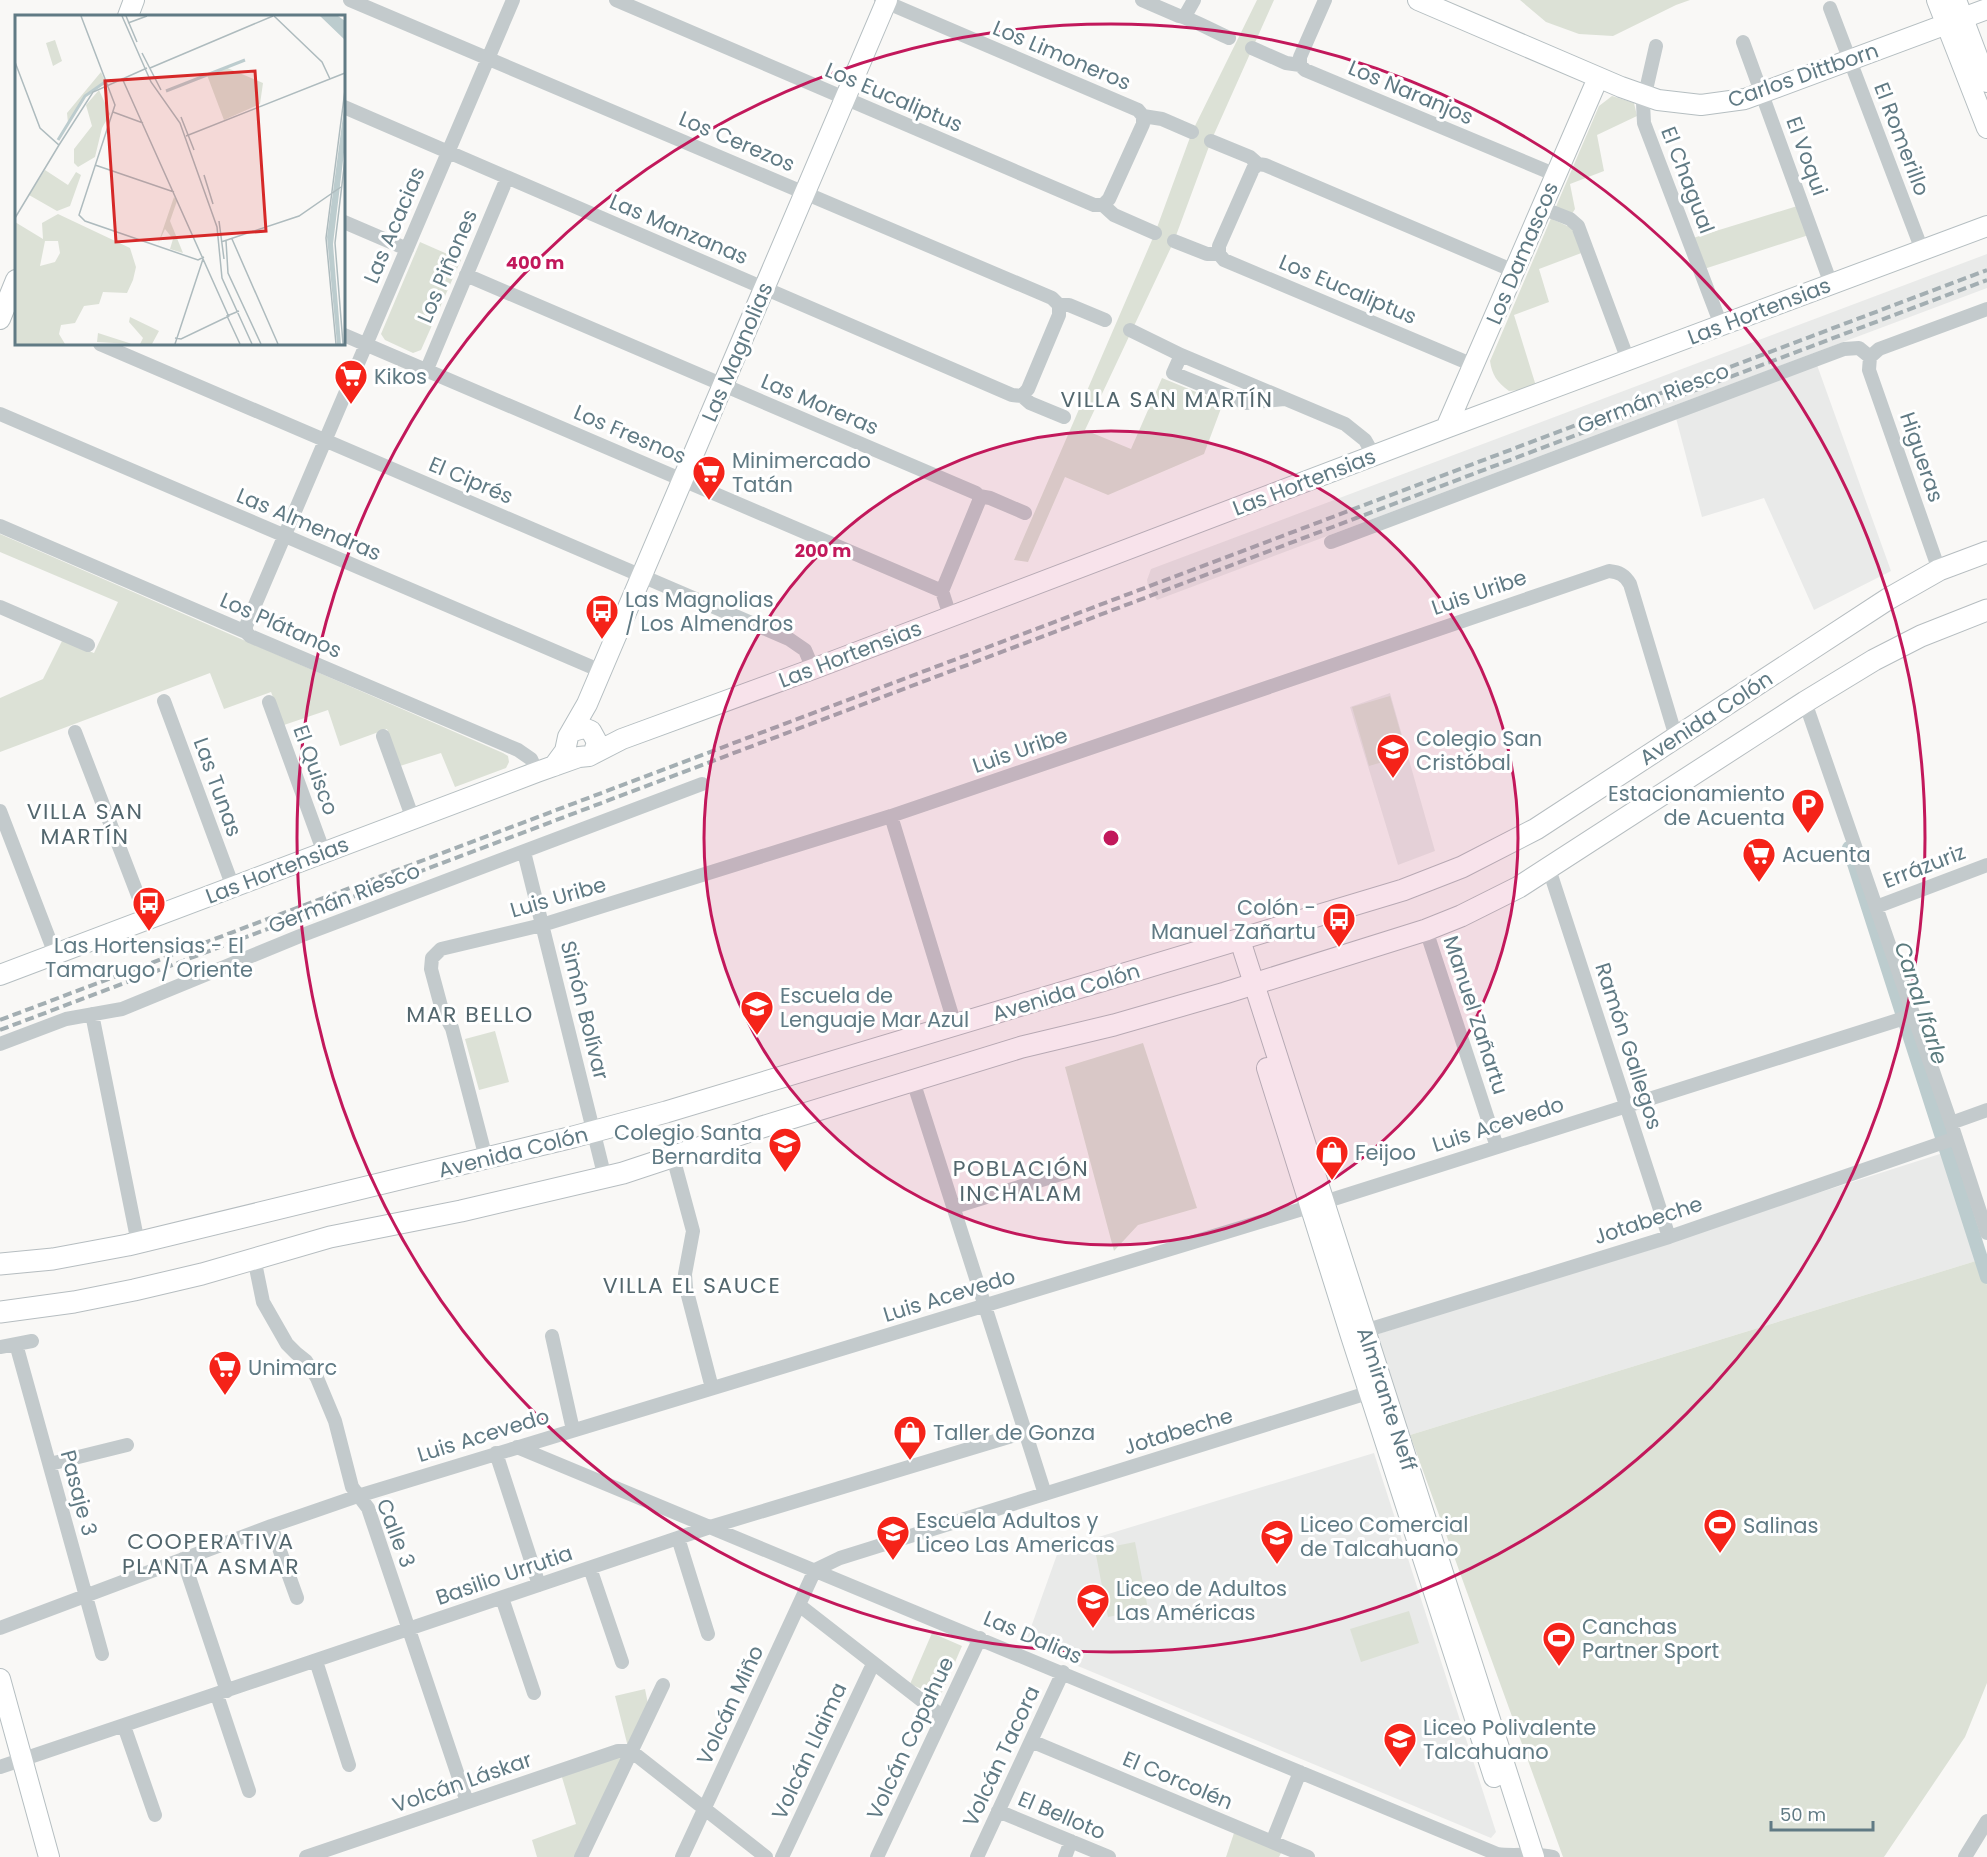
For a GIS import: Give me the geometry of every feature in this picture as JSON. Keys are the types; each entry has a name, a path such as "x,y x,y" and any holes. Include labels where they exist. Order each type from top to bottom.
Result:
{"main road":[{"name":"Avenida Colón","path":"0,1264 64,1257 138,1243 593,1132 1404,890 1472,863 1536,829 1864,614 1939,570 1987,552"},
{"name":"Avenida Colón","path":"0,1312 63,1304 134,1290 330,1237 460,1211 605,1178 762,1126 1022,1047 1114,1025 1248,987 1426,930 1490,902 1549,869 1850,673 1898,647 1987,610"}],"street":[{"path":"128,15 134,0"},
{"name":"Los Cerezos","path":"350,0 1052,298 1059,305 1069,305 1106,320"},
{"name":"Las Acacias","path":"246,632 246,626 284,536 513,0"},
{"name":"Los Eucaliptus","path":"616,0 1094,205 1103,205 1114,215 1155,233"},
{"path":"1142,0 1179,16 1185,16 1229,38"},
{"path":"1185,16 1194,0"},
{"path":"1300,65 1300,57 1325,0"},
{"name":"Carlos Dittborn","path":"1418,0 1598,78 1672,103 1701,105 1731,102 1761,93 1850,59 1955,13 1987,9"},
{"path":"1937,0 1955,13 1987,82"},
{"name":"Las Magnolias","path":"583,742 587,704 885,1"},
{"name":"Los Limoneros","path":"885,1 1138,110 1143,116 1162,119 1192,132"},
{"name":"El Romerillo","path":"1830,8 1922,250"},
{"path":"1955,13 1987,128"},
{"name":"El Voqui","path":"1743,42 1831,284"},
{"name":"El Chagual","path":"1656,46 1644,95 1642,110 1644,123 1721,326"},
{"name":"Los Naranjos","path":"1252,48 1286,63 1300,65 1305,70 1556,175"},
{"name":"Los Damascos","path":"1446,428 1598,78"},
{"name":"Las Manzanas","path":"345,107 499,173 508,180 513,180 1012,395 1022,396 1030,403 1064,417"},
{"path":"1103,205 1109,199 1143,124 1143,116"},
{"path":"1211,141 1250,157 1258,164 1514,271"},
{"path":"1219,254 1219,246 1253,169 1258,164"},
{"name":"Los Piñones","path":"427,369 508,180"},
{"path":"1542,208 1573,221 1580,229 1628,360"},
{"path":"345,222 407,249"},
{"name":"Las Hortensias","path":"0,975 545,769 583,742 621,739 813,669 1446,428 1987,226"},
{"name":"Los Eucaliptus","path":"1174,241 1207,254 1219,254 1224,260 1473,365"},
{"name":"Las Moreras","path":"466,275 980,496 1025,513"},
{"path":"8,310 15,284"},
{"path":"1022,396 1028,388 1059,315 1059,305"},
{"path":"1870,357 1879,349 1987,309"},
{"path":"1130,330 1181,355 1337,420 1352,428 1365,441 1374,456"},
{"name":"Los Fresnos","path":"345,335 942,591"},
{"name":"El Ciprés","path":"102,345 795,641 805,650 813,669"},
{"name":"Germán Riesco","path":"1331,542 1844,349 1859,348 1870,357"},
{"path":"1181,355 1173,373 1246,403 1286,399"},
{"name":"Higueras","path":"1870,357 1869,370 1939,570"},
{"name":"Las Almendras","path":"0,414 601,671"},
{"path":"950,616 942,591 980,496"},
{"name":"Los Plátanos","path":"0,526 522,752 545,769"},
{"name":"Luis Uribe","path":"486,1158 452,1028 442,1010 431,969 432,958 441,949 542,925 891,816 1609,571 1619,573 1627,579 1632,591 1676,737"},
{"path":"0,607 88,645"},
{"name":"Las Tunas","path":"164,701 233,887"},
{"name":"El Quisco","path":"269,702 324,853"},
{"path":"1804,702 1876,907 1906,1017 1952,1123 1948,1140 1987,1233"},
{"path":"75,732 147,919"},
{"path":"382,736 413,819"},
{"name":"Germán Riesco","path":"0,1044 66,1019 122,1009 312,932 702,784"},
{"path":"0,811 55,954"},
{"path":"891,816 955,1025"},
{"name":"Simón Bolívar","path":"524,852 605,1178"},
{"name":"Errázuriz","path":"1876,907 1987,865"},
{"name":"Ramón Gallegos","path":"1549,869 1669,1237"},
{"name":"Manuel Zañartu","path":"1426,930 1497,1147"},
{"name":"Almirante Neff","path":"1233,942 1527,1857"},
{"path":"92,1014 138,1243"},
{"name":"Luis Acevedo","path":"0,1628 271,1526 358,1496 1317,1204 1906,1017"},
{"path":"913,1081 1045,1494"},
{"path":"1952,1123 1987,1110"},
{"name":"Jotabeche","path":"1358,1334 1669,1237 1948,1140"},
{"path":"673,1157 693,1231 685,1274 686,1288 712,1388"},
{"path":"954,1207 1077,1169"},
{"name":"Calle 3","path":"254,1258 263,1302 287,1344 306,1361 335,1421 352,1487 368,1508 467,1802"},
{"path":"552,1336 573,1430"},
{"path":"0,1347 32,1341"},
{"name":"Pasaje 3","path":"16,1344 102,1654"},
{"name":"Jotabeche","path":"815,1570 840,1558 1376,1391"},
{"name":"Basilio Urrutia","path":"0,1767 710,1527 1025,1432"},
{"path":"50,1464 127,1445"},
{"name":"Las Dalias","path":"517,1447 1497,1854 1553,1857"},
{"path":"496,1454 539,1585"},
{"path":"271,1526 297,1598"},
{"path":"678,1538 708,1634"},
{"path":"183,1559 249,1791"},
{"path":"590,1568 622,1662"},
{"name":"Volcán Miño","path":"682,1857 815,1570"},
{"path":"502,1598 534,1693"},
{"path":"799,1605 943,1717"},
{"name":"Volcán Copahue","path":"877,1857 980,1638"},
{"path":"316,1661 349,1765"},
{"name":"Volcán Llaima","path":"782,1857 873,1664"},
{"name":"Volcán Tacora","path":"977,1857 1063,1672"},
{"path":"0,1679 48,1857"},
{"path":"581,1857 663,1685"},
{"path":"124,1726 155,1815"},
{"name":"El Corcolén","path":"1031,1741 1308,1857"},
{"name":"Volcán Láskar","path":"306,1857 618,1751 631,1751"},
{"path":"631,1751 766,1857"},
{"path":"1272,1842 1300,1772"},
{"name":"El Belloto","path":"998,1811 1109,1857"},
{"path":"1965,1857 1987,1821"},
{"path":"1065,1857 1071,1841"}],"shaded area":[{"path":"1257,0 1274,0 1211,141 1174,241 1085,430 1131,449 1162,378 1223,403 1204,454 1108,495 1065,477 1028,562 1014,560 1155,233 1192,132"},
{"path":"1520,0 1690,0 1613,36 1579,34 1546,22"},
{"path":"1612,96 1634,103 1637,116 1597,135 1604,171 1570,184 1575,209 1570,217 1554,220 1572,228 1584,252 1539,269 1549,302 1514,315 1536,386 1530,389 1509,391 1496,378 1490,361 1599,106"},
{"path":"1807,203 1818,232 1704,269 1693,238"},
{"path":"420,242 461,260 421,350 413,353 385,340 381,334"},
{"path":"1987,254 1987,288 1157,600 1148,586 1147,580 1151,569"},
{"path":"1817,365 1891,571 1814,610 1764,498 1702,517 1676,418"},
{"path":"0,534 503,753 508,756 509,762 506,768 455,787 441,753 400,766 387,729 340,746 328,710 284,725 271,692 224,709 210,673 0,752 0,698 43,679 62,641 94,653 118,602 0,552"},
{"name":"Colegio San Cristóbal","path":"1390,693 1435,851 1398,865 1350,707"},
{"path":"1390,696 1407,755 1369,766 1352,707"},
{"path":"495,1031 509,1082 479,1090 465,1039"},
{"path":"1143,1043 1197,1208 1138,1225 1114,1251 1065,1067"},
{"path":"1946,1152 1979,1260 1410,1435 1375,1335"},
{"name":"Salinas","path":"1979,1260 1987,1285 1987,1683 1965,1737 1884,1857 1563,1857 1410,1435"},
{"path":"1374,1453 1496,1832 1491,1838 1025,1644 1059,1549"},
{"path":"1135,1542 1148,1609 1108,1617 1095,1550"},
{"path":"1409,1611 1419,1643 1361,1662 1350,1629"},
{"path":"932,1633 962,1646 940,1697 910,1684"},
{"path":"645,1689 649,1709 628,1747 615,1696"},
{"path":"624,1753 577,1857 537,1857 532,1840 576,1824 561,1774"},
{"path":"1234,1833 1282,1851 1279,1857 1226,1857"}],"waterway":[{"name":"Canal Ifarle","path":"1849,848 1987,1277"}],"railway":[{"path":"0,1020 1987,270"},
{"path":"0,1030 1987,280"}],"place":[{"name":"Kikos","path":"351,405"},
{"name":"Minimercado Tatán","path":"709,501"},
{"name":"Las Magnolias / Los Almendros","path":"602,640"},
{"name":"Colegio San Cristóbal","path":"1393,779"},
{"name":"Estacionamiento de Acuenta","path":"1808,834"},
{"name":"Acuenta","path":"1759,883"},
{"name":"Las Hortensias - El Tamarugo / Oriente","path":"149,932"},
{"name":"Colón - Manuel Zañartu","path":"1339,948"},
{"name":"Escuela de Lenguaje Mar Azul","path":"757,1036"},
{"name":"Colegio Santa Bernardita","path":"785,1173"},
{"name":"Feijoo","path":"1332,1181"},
{"name":"Unimarc","path":"225,1396"},
{"name":"Taller de Gonza","path":"910,1461"},
{"name":"Salinas","path":"1720,1554"},
{"name":"Escuela Adultos y Liceo Las Americas","path":"893,1561"},
{"name":"Liceo Comercial de Talcahuano","path":"1277,1565"},
{"name":"Liceo de Adultos Las Américas","path":"1093,1629"},
{"name":"Canchas Partner Sport","path":"1559,1667"},
{"name":"Liceo Polivalente Talcahuano","path":"1400,1768"}],"district":[{"name":"VILLA SAN MARTÍN","path":"1167,399"},
{"name":"VILLA SAN MARTÍN","path":"85,824"},
{"name":"MAR BELLO","path":"470,1014"},
{"name":"POBLACIÓN INCHALAM","path":"1021,1180"},
{"name":"VILLA EL SAUCE","path":"692,1285"},
{"name":"COOPERATIVA PLANTA ASMAR","path":"211,1554"}]}
